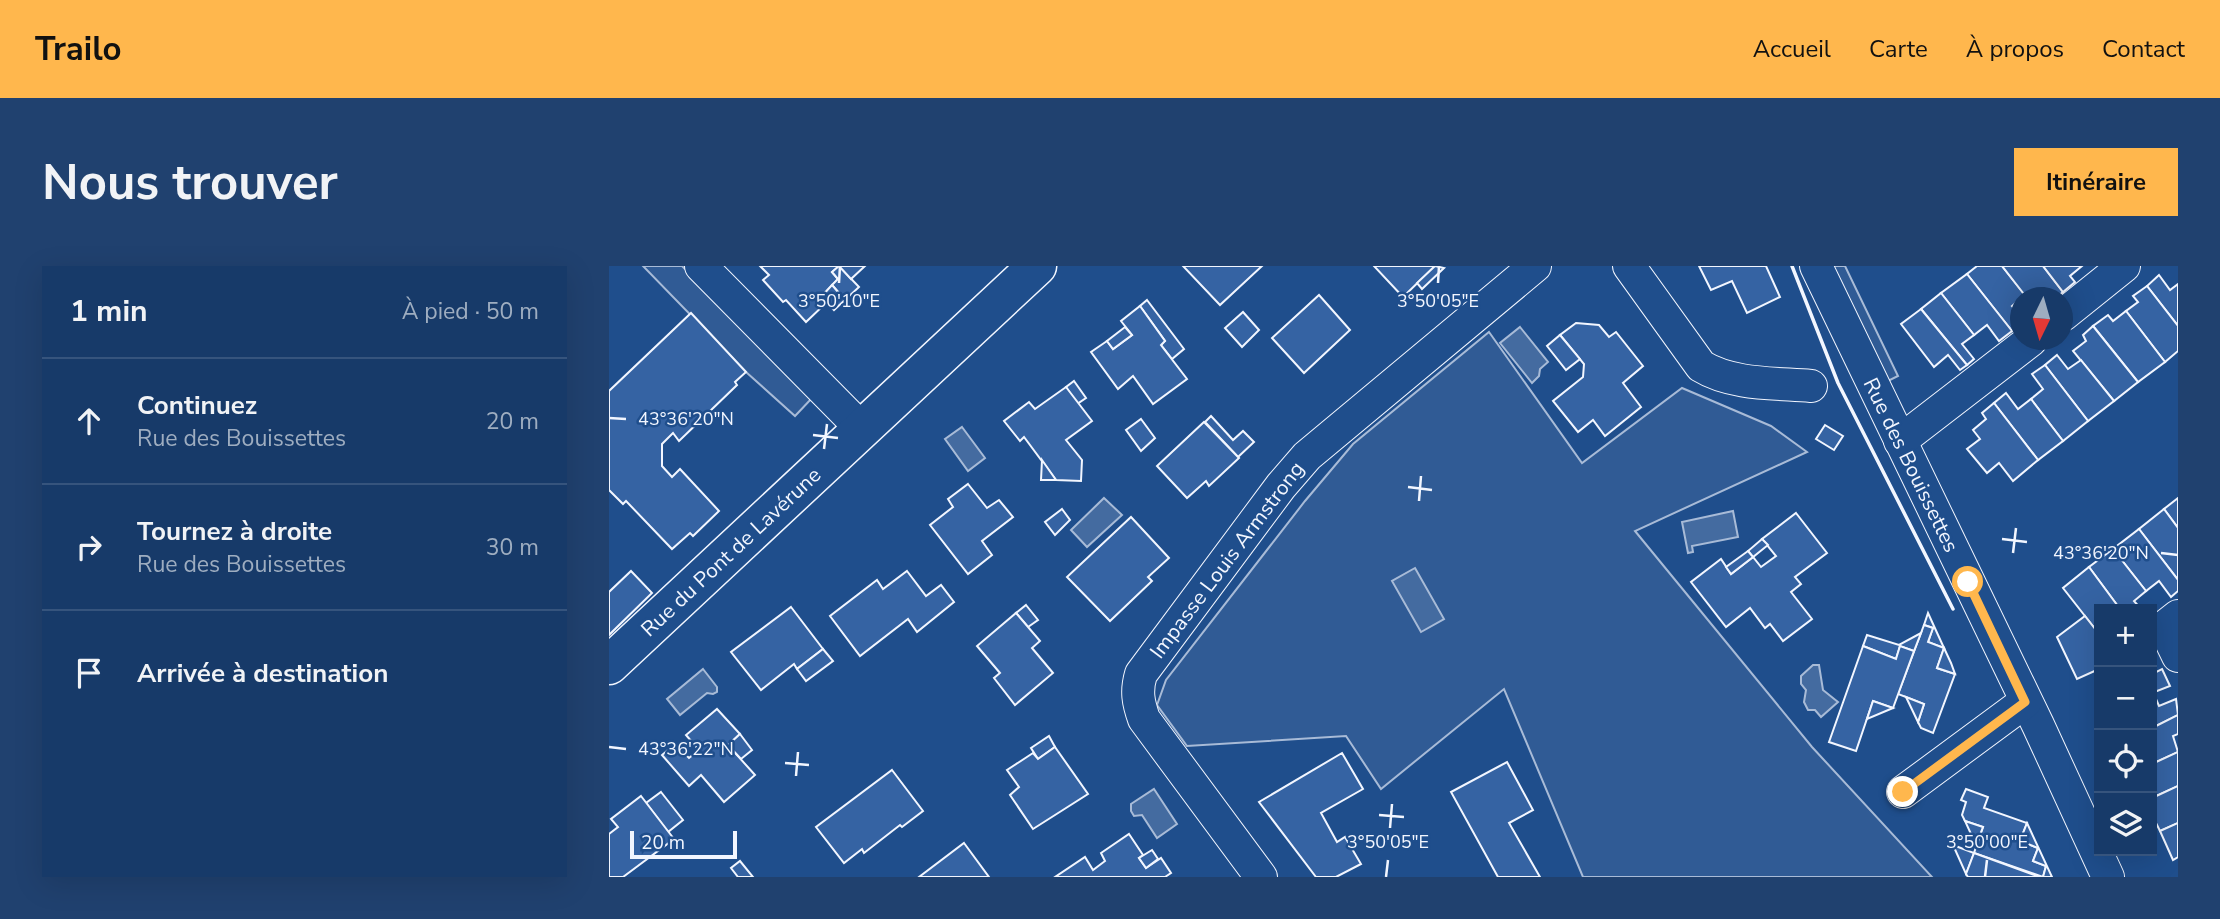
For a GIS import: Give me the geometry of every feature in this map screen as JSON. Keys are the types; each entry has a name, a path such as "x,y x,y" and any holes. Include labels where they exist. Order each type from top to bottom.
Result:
{"street":[{"path":"701,266 862,429"},
{"name":"Rue du Pont de Lavérune","path":"609,665 1037,266"},
{"name":"Impasse Louis Armstrong","path":"1261,877 1144,719 1138,704 1137,688 1141,674 1281,485 1307,456 1535,266"},
{"path":"1629,266 1701,366 1714,374 1748,381 1811,387"},
{"name":"Rue des Bouissettes","path":"1816,266 2108,877"},
{"path":"2073,306 2125,266"},
{"path":"1899,441 2018,350"},
{"path":"2165,626 2178,656"},
{"path":"1903,792 2025,702"}],"shaded area":[{"path":"643,266 682,266 813,397 795,416 746,372"},
{"path":"1830,266 1845,266 1898,376 1886,382"},
{"path":"1520,327 1548,362 1540,369 1539,376 1532,383 1500,343"},
{"path":"1489,332 1582,463 1682,388 1771,426 1807,452 1635,531 1812,747 1932,877 1583,877 1504,689 1381,789 1346,736 1187,746 1157,705 1166,680 1305,501 1353,444"},
{"path":"962,427 985,458 968,471 945,439"},
{"path":"1104,498 1122,515 1087,547 1071,530"},
{"path":"1733,511 1738,537 1692,546 1693,552 1688,553 1682,522"},
{"path":"1415,568 1444,619 1421,632 1392,581"},
{"path":"1813,665 1819,665 1823,690 1838,702 1821,717 1815,710 1808,710 1804,702 1806,690 1801,684 1801,676"},
{"path":"703,669 717,687 717,692 707,693 680,715 667,699"},
{"path":"1154,789 1177,824 1157,838 1142,815 1134,816 1131,811 1131,804"}],"building":[{"path":"760,266 839,266 832,272 838,279 821,297 826,303 806,322 763,280 769,275"},
{"path":"839,266 859,287 845,300 832,285 838,279 832,272"},
{"path":"839,266 865,266 851,279"},
{"path":"1183,266 1262,266 1220,305"},
{"path":"1374,266 1435,266 1403,297"},
{"path":"1435,266 1444,268 1422,289 1417,283"},
{"path":"1699,266 1766,266 1780,297 1747,313 1732,281 1711,290"},
{"path":"1977,266 2002,266 2019,287 2010,287 2010,328 1967,274"},
{"path":"2002,266 2043,266 2059,287 2018,287"},
{"path":"2043,266 2082,266 2070,276 2075,282 2069,287 2059,287"},
{"path":"1967,274 2010,328 2010,333 1999,341 1987,325 1974,335 1941,293"},
{"path":"2159,275 2170,290 2178,284 2178,326 2147,286"},
{"path":"832,285 845,300 834,310 821,297"},
{"path":"2147,286 2178,326 2178,351 2165,362 2126,311 2138,302 2133,296"},
{"path":"1941,293 1974,335 1962,344 1974,359 1967,365 1921,309"},
{"path":"1319,295 1350,330 1304,373 1272,338"},
{"path":"1147,300 1184,349 1172,359 1161,345 1165,341 1140,306"},
{"path":"1140,306 1165,341 1161,345 1187,379 1153,404 1133,376 1118,389 1091,352 1107,341 1113,349 1132,335 1121,321"},
{"path":"1921,309 1967,365 1960,370 1948,355 1934,367 1901,324"},
{"path":"2126,311 2165,362 2138,382 2093,326 2108,315 2113,321"},
{"path":"1243,312 1259,330 1242,347 1225,328"},
{"path":"691,313 746,372 735,382 737,385 679,441 673,433 662,444 662,466 672,477 680,469 719,511 693,536 690,533 672,549 626,501 623,504 609,490 609,391"},
{"path":"1576,323 1599,325 1609,337 1616,332 1643,366 1623,383 1641,407 1605,436 1593,420 1578,432 1553,401 1583,377 1584,364 1560,335"},
{"path":"2093,326 2138,382 2114,401 2073,351 2086,341 2083,335"},
{"path":"1125,327 1132,335 1113,349 1107,341"},
{"path":"1560,335 1580,359 1566,370 1547,346"},
{"path":"2057,355 2068,369 2081,360 2114,401 2088,421 2045,365"},
{"path":"2045,365 2088,421 2063,441 2031,399 2043,389 2032,374"},
{"path":"1074,381 1086,398 1077,404 1066,387"},
{"path":"1066,387 1092,421 1066,440 1082,460 1081,481 1056,480 1024,437 1020,441 1004,421 1029,402 1035,409"},
{"path":"2006,393 2018,409 2031,399 2063,441 2038,460 1994,403"},
{"path":"1994,403 2038,460 2013,481 1999,463 1987,473 1967,449 1980,439 1973,430 1986,419 1982,413"},
{"path":"1211,416 1233,440 1243,431 1254,442 1238,457 1205,422"},
{"path":"1141,419 1155,438 1141,451 1126,430"},
{"path":"1204,422 1239,458 1209,486 1206,481 1187,498 1157,466"},
{"path":"1825,425 1843,436 1834,450 1816,439"},
{"path":"1042,460 1056,480 1041,480"},
{"path":"968,484 987,508 999,500 1013,517 982,541 992,555 968,574 930,525 953,507 948,499"},
{"path":"2178,498 2178,528 2164,509"},
{"path":"1062,509 1070,520 1055,535 1045,522"},
{"path":"2164,509 2178,528 2178,580 2139,529"},
{"path":"1796,513 1827,553 1795,577 1801,584 1791,592 1812,619 1783,641 1770,624 1765,628 1750,608 1726,627 1691,582 1721,559 1731,574 1753,557 1761,567 1776,556 1762,539"},
{"path":"1131,517 1169,558 1148,577 1152,581 1110,621 1067,577"},
{"path":"2139,529 2178,580 2178,591 2171,597 2159,581 2146,591 2113,549"},
{"path":"1762,539 1768,545 1753,557 1748,551"},
{"path":"2113,549 2146,591 2134,601 2137,604 2116,604 2089,567"},
{"path":"1748,551 1753,557 1731,574 1726,567"},
{"path":"2089,567 2116,604 2094,604 2094,627 2063,588"},
{"path":"631,571 652,593 609,635 609,592"},
{"path":"907,571 926,596 941,585 954,602 917,632 908,619 860,656 830,616 877,580 883,589"},
{"path":"1026,605 1038,620 1028,627 1016,613"},
{"path":"791,607 823,649 797,669 794,664 761,690 731,652"},
{"path":"1016,613 1040,641 1032,648 1053,673 1015,705 994,678 1000,673 977,646"},
{"path":"1928,613 1944,648 1928,642 1933,628 1924,625"},
{"path":"2085,616 2094,628 2094,671 2077,679 2057,637"},
{"path":"1924,625 1933,628 1928,642 1944,648 1937,668 1955,674 1933,733 1921,728 1918,722 1924,704 1898,694"},
{"path":"1921,633 1914,651 1900,646 1896,659 1863,646 1867,635 1899,645"},
{"path":"1863,646 1896,659 1900,646 1914,651 1893,708 1873,701 1856,751 1829,742"},
{"path":"1944,648 1951,663 1955,674 1937,668"},
{"path":"823,649 833,661 806,681 797,669"},
{"path":"2162,669 2170,686 2157,691 2157,672"},
{"path":"1906,697 1924,704 1918,722"},
{"path":"2176,699 2178,715 2157,726 2157,701 2159,706"},
{"path":"1873,701 1893,708 1867,719"},
{"path":"717,709 740,734 728,745 755,775 724,802 701,775 689,786 662,755 675,744 689,758 699,750 686,735"},
{"path":"2178,715 2178,734 2173,736 2178,752 2157,762 2157,730 2157,726"},
{"path":"740,734 752,750 741,759 728,745"},
{"path":"1049,736 1055,747 1038,759 1031,748"},
{"path":"1055,747 1088,794 1033,829 1010,795 1019,787 1007,770 1033,753 1038,759"},
{"path":"2178,752 2178,786 2157,796 2157,793 2157,762"},
{"path":"1342,753 1363,789 1321,813 1337,842 1345,837 1361,864 1336,877 1316,877 1259,802"},
{"path":"1507,762 1533,810 1509,823 1540,877 1498,877 1451,792"},
{"path":"892,770 923,811 864,853 862,849 844,863 816,827"},
{"path":"2178,786 2178,823 2160,831 2157,825 2157,796"},
{"path":"1966,789 1988,797 1984,808 2027,823 2020,841 2038,848 2033,861 2046,866 2043,877 1974,853 1983,827 1965,821 1962,815 1966,802 1961,800"},
{"path":"661,792 683,820 668,832 646,803"},
{"path":"641,796 674,839 623,877 609,877 609,834 618,827 611,819"},
{"path":"1965,821 1983,827 1976,845"},
{"path":"2027,823 2052,877 2043,877 2046,866 2033,861 2038,848 2020,841"},
{"path":"2178,823 2178,857 2173,860 2160,831"},
{"path":"1129,834 1143,855 1139,858 1146,868 1161,858 1171,873 1165,877 1055,877 1085,857 1093,870 1105,861 1101,853"},
{"path":"964,843 989,877 919,877"},
{"path":"1953,845 1974,853 1966,874"},
{"path":"1152,850 1158,859 1146,868 1139,858"},
{"path":"1974,853 2040,877 1968,877 1966,874"},
{"path":"740,861 753,877 738,877 731,868"}],"wall":[{"path":"1792,266 1838,383 1953,609"}],"route":[{"path":"1903,792 2025,702 1968,582"}]}
